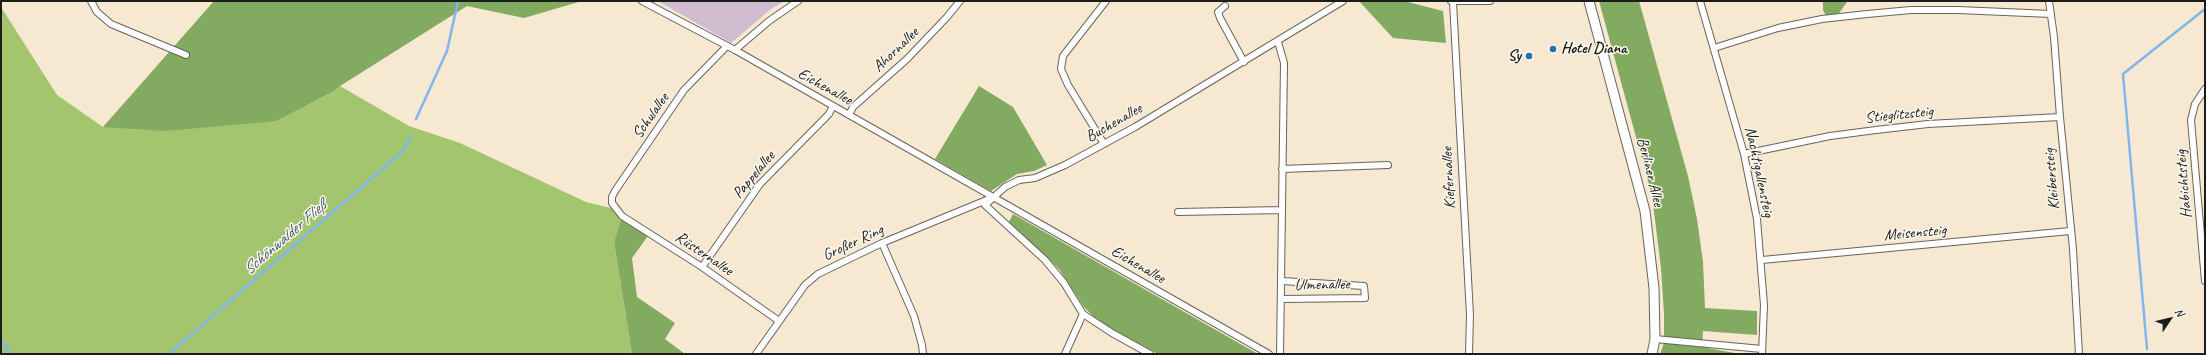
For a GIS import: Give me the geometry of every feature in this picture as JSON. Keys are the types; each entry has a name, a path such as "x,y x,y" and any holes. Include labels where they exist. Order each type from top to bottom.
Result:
{"main road":[{"name":"Berliner Allee","path":"1589,1 1645,211 1654,288 1655,339 1652,354"}],"street":[{"path":"91,1 97,12 111,24 186,55"},
{"name":"Eichenallee","path":"642,1 735,50 1269,354"},
{"path":"735,50 768,21 798,1"},
{"name":"Ahornallee","path":"849,115 854,107 907,59 960,1"},
{"path":"1104,144 1068,85 1061,69 1063,56 1106,1"},
{"name":"Buchenallee","path":"994,198 1005,187 1019,180 1035,178 1104,144 1278,42 1343,1"},
{"path":"1452,1 1490,1"},
{"name":"Kiefernallee","path":"1452,1 1470,315 1469,354"},
{"name":"Nachtigallensteig","path":"1700,1 1744,154 1757,219 1762,260 1764,305 1762,351"},
{"name":"Kleibersteig","path":"2049,1 2054,37 2070,231 2073,249 2080,354"},
{"path":"1225,6 1218,12 1220,18 1244,62"},
{"path":"1714,48 1778,28 1822,19 1867,14 1911,10 1958,10 2051,14"},
{"name":"Ulmenallee","path":"1278,42 1284,63 1280,354"},
{"name":"Schulallee","path":"615,209 612,197 615,191 684,90 727,46"},
{"name":"Habichtsteig","path":"2205,89 2195,104 2191,120 2205,281"},
{"name":"Pappelallee","path":"702,267 760,184 829,114 833,106"},
{"name":"Stieglitzsteig","path":"1744,154 1830,136 1876,130 2060,117"},
{"path":"1282,169 1388,165"},
{"path":"994,198 985,205 1045,260 1064,283 1083,314 1112,333 1150,354"},
{"name":"Großer Ring","path":"756,354 805,285 818,274 882,243 966,207 994,198"},
{"name":"Rüsternallee","path":"615,209 622,216 702,267 779,321"},
{"path":"1178,212 1282,210"},
{"name":"Meisensteig","path":"1762,260 2070,231"},
{"path":"882,243 914,316 922,344 923,354"},
{"name":"Ulmenallee","path":"1281,299 1365,298 1364,286 1282,281"},
{"path":"1065,354 1083,314"},
{"path":"1655,339 1762,351"}],"shaded area":[{"path":"658,1 785,1 771,9 731,43"}],"green space":[{"path":"214,1 582,1 524,18 467,6 334,91 277,121 165,131 103,127"},
{"path":"1359,1 1404,1 1443,11 1446,43 1393,38"},
{"path":"1599,1 1639,1 1688,176 1697,219 1703,262 1705,308 1757,311 1757,335 1703,331 1702,347 1740,354 1660,354 1664,343 1664,314 1661,268 1652,196"},
{"path":"1823,1 1847,2 1837,16 1827,18 1823,10"},
{"path":"1,7 57,95 103,127 277,121 334,91 340,86 409,126 460,143 586,202 615,209 622,216 614,242 632,354 1,354"},
{"path":"979,86 1013,107 1047,165 1034,171 1017,174 991,191 935,159"},
{"path":"1013,214 1258,354 1158,354 1115,331 1094,317 1084,307 1059,269 1009,222"},
{"path":"622,216 650,233 632,258 637,297 675,323 665,339 685,354 632,354 614,242"}],"waterway":[{"name":"Schönwalder Fließ","path":"416,119 447,51 458,1"},
{"path":"2147,349 2123,74 2205,9"},
{"name":"Schönwalder Fließ","path":"169,354 403,151 411,136"},
{"path":"1,340 11,354"}],"place":[{"name":"Hotel Diana","path":"1553,49"},
{"name":"Sy","path":"1529,56"}]}
